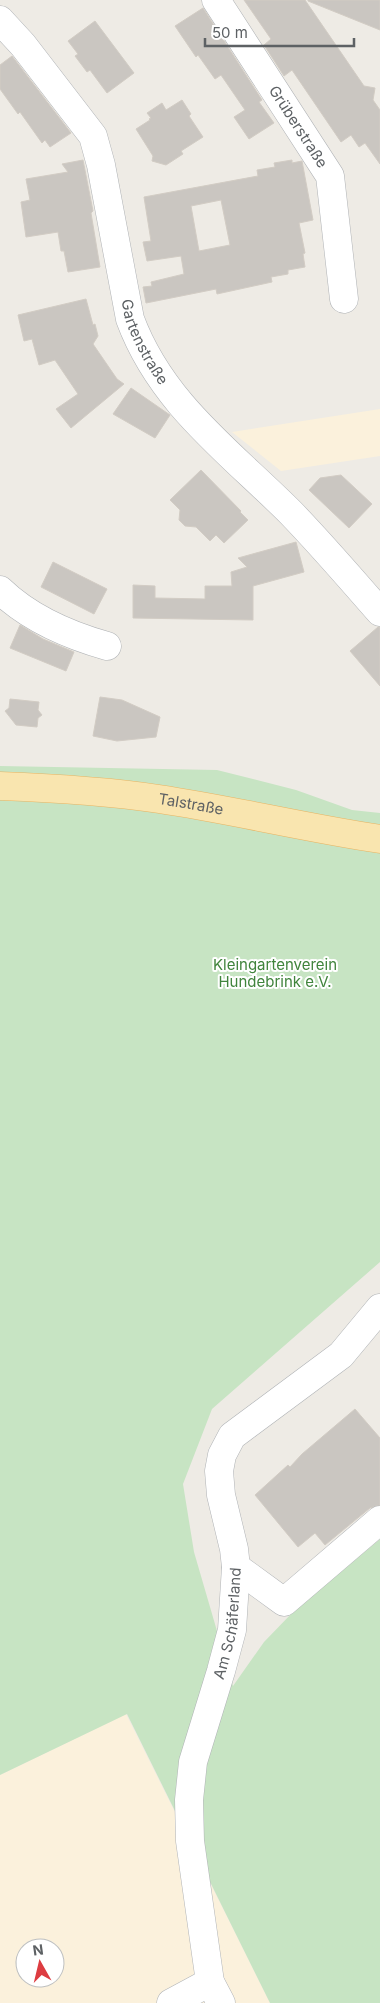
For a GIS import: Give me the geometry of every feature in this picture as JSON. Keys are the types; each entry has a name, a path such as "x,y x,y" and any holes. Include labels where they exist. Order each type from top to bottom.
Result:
{"main road":[{"name":"Talstraße","path":"0,786 77,789 159,799 380,839"}],"street":[{"name":"Grüberstraße","path":"216,0 330,176 344,299"},
{"name":"Gartenstraße","path":"0,20 11,51 92,136 101,165 130,319 138,341 155,372 180,406 292,515 380,612"},
{"path":"0,590 15,604 44,621 77,638 107,646"},
{"name":"Am Schäferland","path":"216,1993 190,1841 189,1800 193,1762 222,1671 232,1630 236,1567 219,1471 222,1455 232,1436 341,1355 380,1308"},
{"path":"236,1567 284,1602 380,1520"},
{"path":"171,2003 216,1993"}],"shaded area":[{"path":"380,409 380,456 281,471 232,432"},
{"path":"126,1714 270,2003 0,2003 0,1775"}],"green space":[{"name":"Kleingartenverein Hundebrink e.V.","path":"0,766 217,770 296,790 352,810 380,813 380,1262 212,1409 183,1484 194,1552 233,1686 264,1642 293,1612 380,1539 380,2003 270,2003 127,1714 0,1775"}],"building":[{"path":"244,0 305,0 364,86 375,88 373,100 380,110 380,164 365,143 359,147 351,135 341,142 292,70 284,76 264,45 271,39"},
{"path":"380,0 380,30 308,1"},
{"path":"203,8 262,100 259,102 274,123 249,139 234,117 245,110 221,75 215,79 198,55 196,57 175,26"},
{"path":"95,21 134,73 107,93 90,70 87,72 75,56 78,54 68,41"},
{"path":"12,56 71,133 50,147 45,140 42,143 20,112 18,114 0,89 0,65"},
{"path":"182,100 191,114 189,116 203,137 181,151 183,154 166,165 152,161 153,156 136,129 150,120 151,118 147,113 162,103 166,110"},
{"path":"83,160 93,211 91,213 100,267 68,272 64,251 61,251 58,232 26,237 21,202 30,200 26,179 68,172 62,164"},
{"path":"292,160 292,163 302,161 313,220 299,223 305,253 303,254 305,267 288,270 288,274 271,277 272,282 217,294 216,289 146,303 143,287 152,286 151,282 184,274 181,256 147,261 143,242 151,241 144,197 258,176 257,170 275,167 274,163","holes":["221,200 230,245 199,251 191,206"]},
{"path":"86,299 98,336 93,344 117,379 124,384 71,428 56,409 78,394 55,360 39,365 32,339 24,341 18,315"},
{"path":"131,388 170,415 155,438 113,414"},
{"path":"201,470 248,520 224,543 216,535 210,541 196,527 185,526 179,520 180,510 170,500"},
{"path":"341,475 372,504 349,528 309,490 320,478"},
{"path":"296,542 304,572 253,586 253,620 133,618 133,585 155,586 155,598 205,599 205,586 232,586 231,572 247,567 238,558"},
{"path":"53,562 107,589 94,614 41,587"},
{"path":"20,625 43,639 74,652 66,671 10,648"},
{"path":"380,627 380,686 350,651"},
{"path":"100,697 122,700 160,717 156,737 117,741 93,736"},
{"path":"10,699 39,702 38,710 42,715 38,718 37,727 16,725 5,711 9,708"},
{"path":"355,1409 380,1438 380,1505 370,1508 325,1545 315,1533 298,1547 255,1495 288,1465 290,1467 302,1454"}]}
